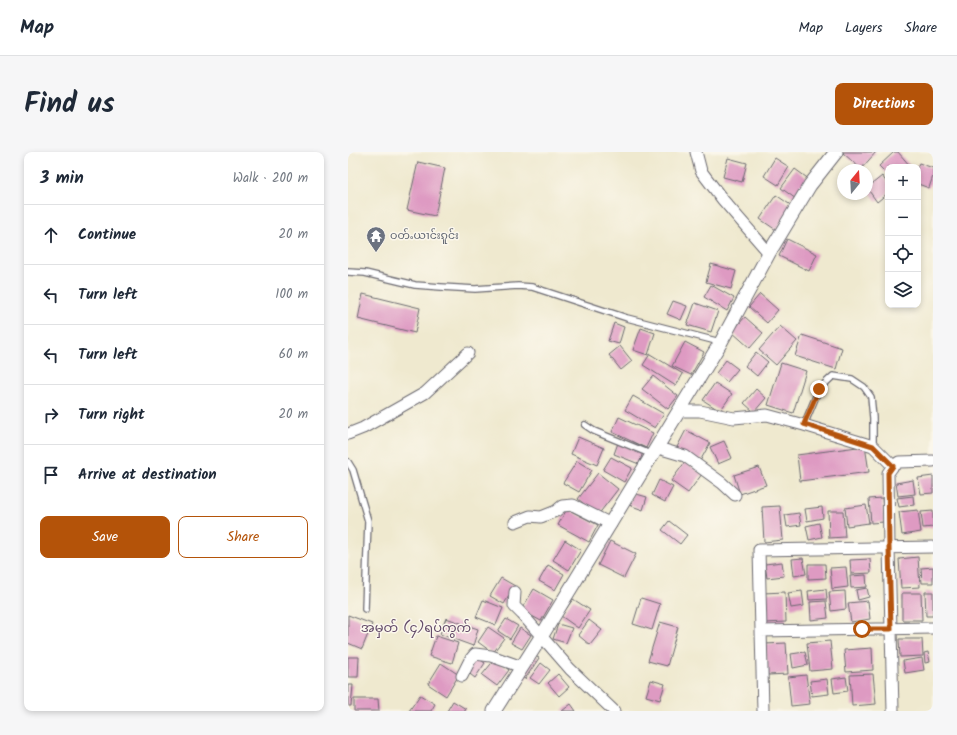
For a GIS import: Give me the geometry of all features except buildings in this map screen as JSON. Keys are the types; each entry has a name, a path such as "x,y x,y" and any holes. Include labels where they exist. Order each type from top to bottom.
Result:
{"street":[{"path":"696,152 701,170 723,200 769,253"},
{"path":"494,711 542,637 680,411 721,342 769,253 810,185 836,152"},
{"path":"348,434 363,428 425,393 468,353"},
{"path":"680,411 700,412 734,418 767,415 804,424 873,446 893,466"},
{"path":"655,451 685,456 722,483 735,495"},
{"path":"892,711 888,473 893,466 899,462 933,461"},
{"path":"515,522 530,516 541,516 556,511 562,506 573,505 611,524"},
{"path":"763,711 759,550 933,547"},
{"path":"514,592 514,606 570,669 614,711"},
{"path":"761,631 933,628"},
{"path":"462,676 470,660 475,654 491,656 522,667"}],"lane":[{"path":"348,272 366,273 415,284 441,287 475,289 518,286 532,287 627,318 721,342"},
{"path":"804,424 819,389 833,376 852,379 864,387 871,397 873,446"},
{"path":"586,425 594,431 655,451"},
{"path":"348,462 353,470 368,521 365,609"}],"place":[{"name":"ဝတ်ႉယၢင်းၵူင်း","path":"376,253"}],"district":[{"name":"အမှတ် (၄)ရပ်ကွက်","path":"416,628"}],"route":[{"path":"819,389 804,424 873,446 893,466 888,473 891,629 862,629"}]}
